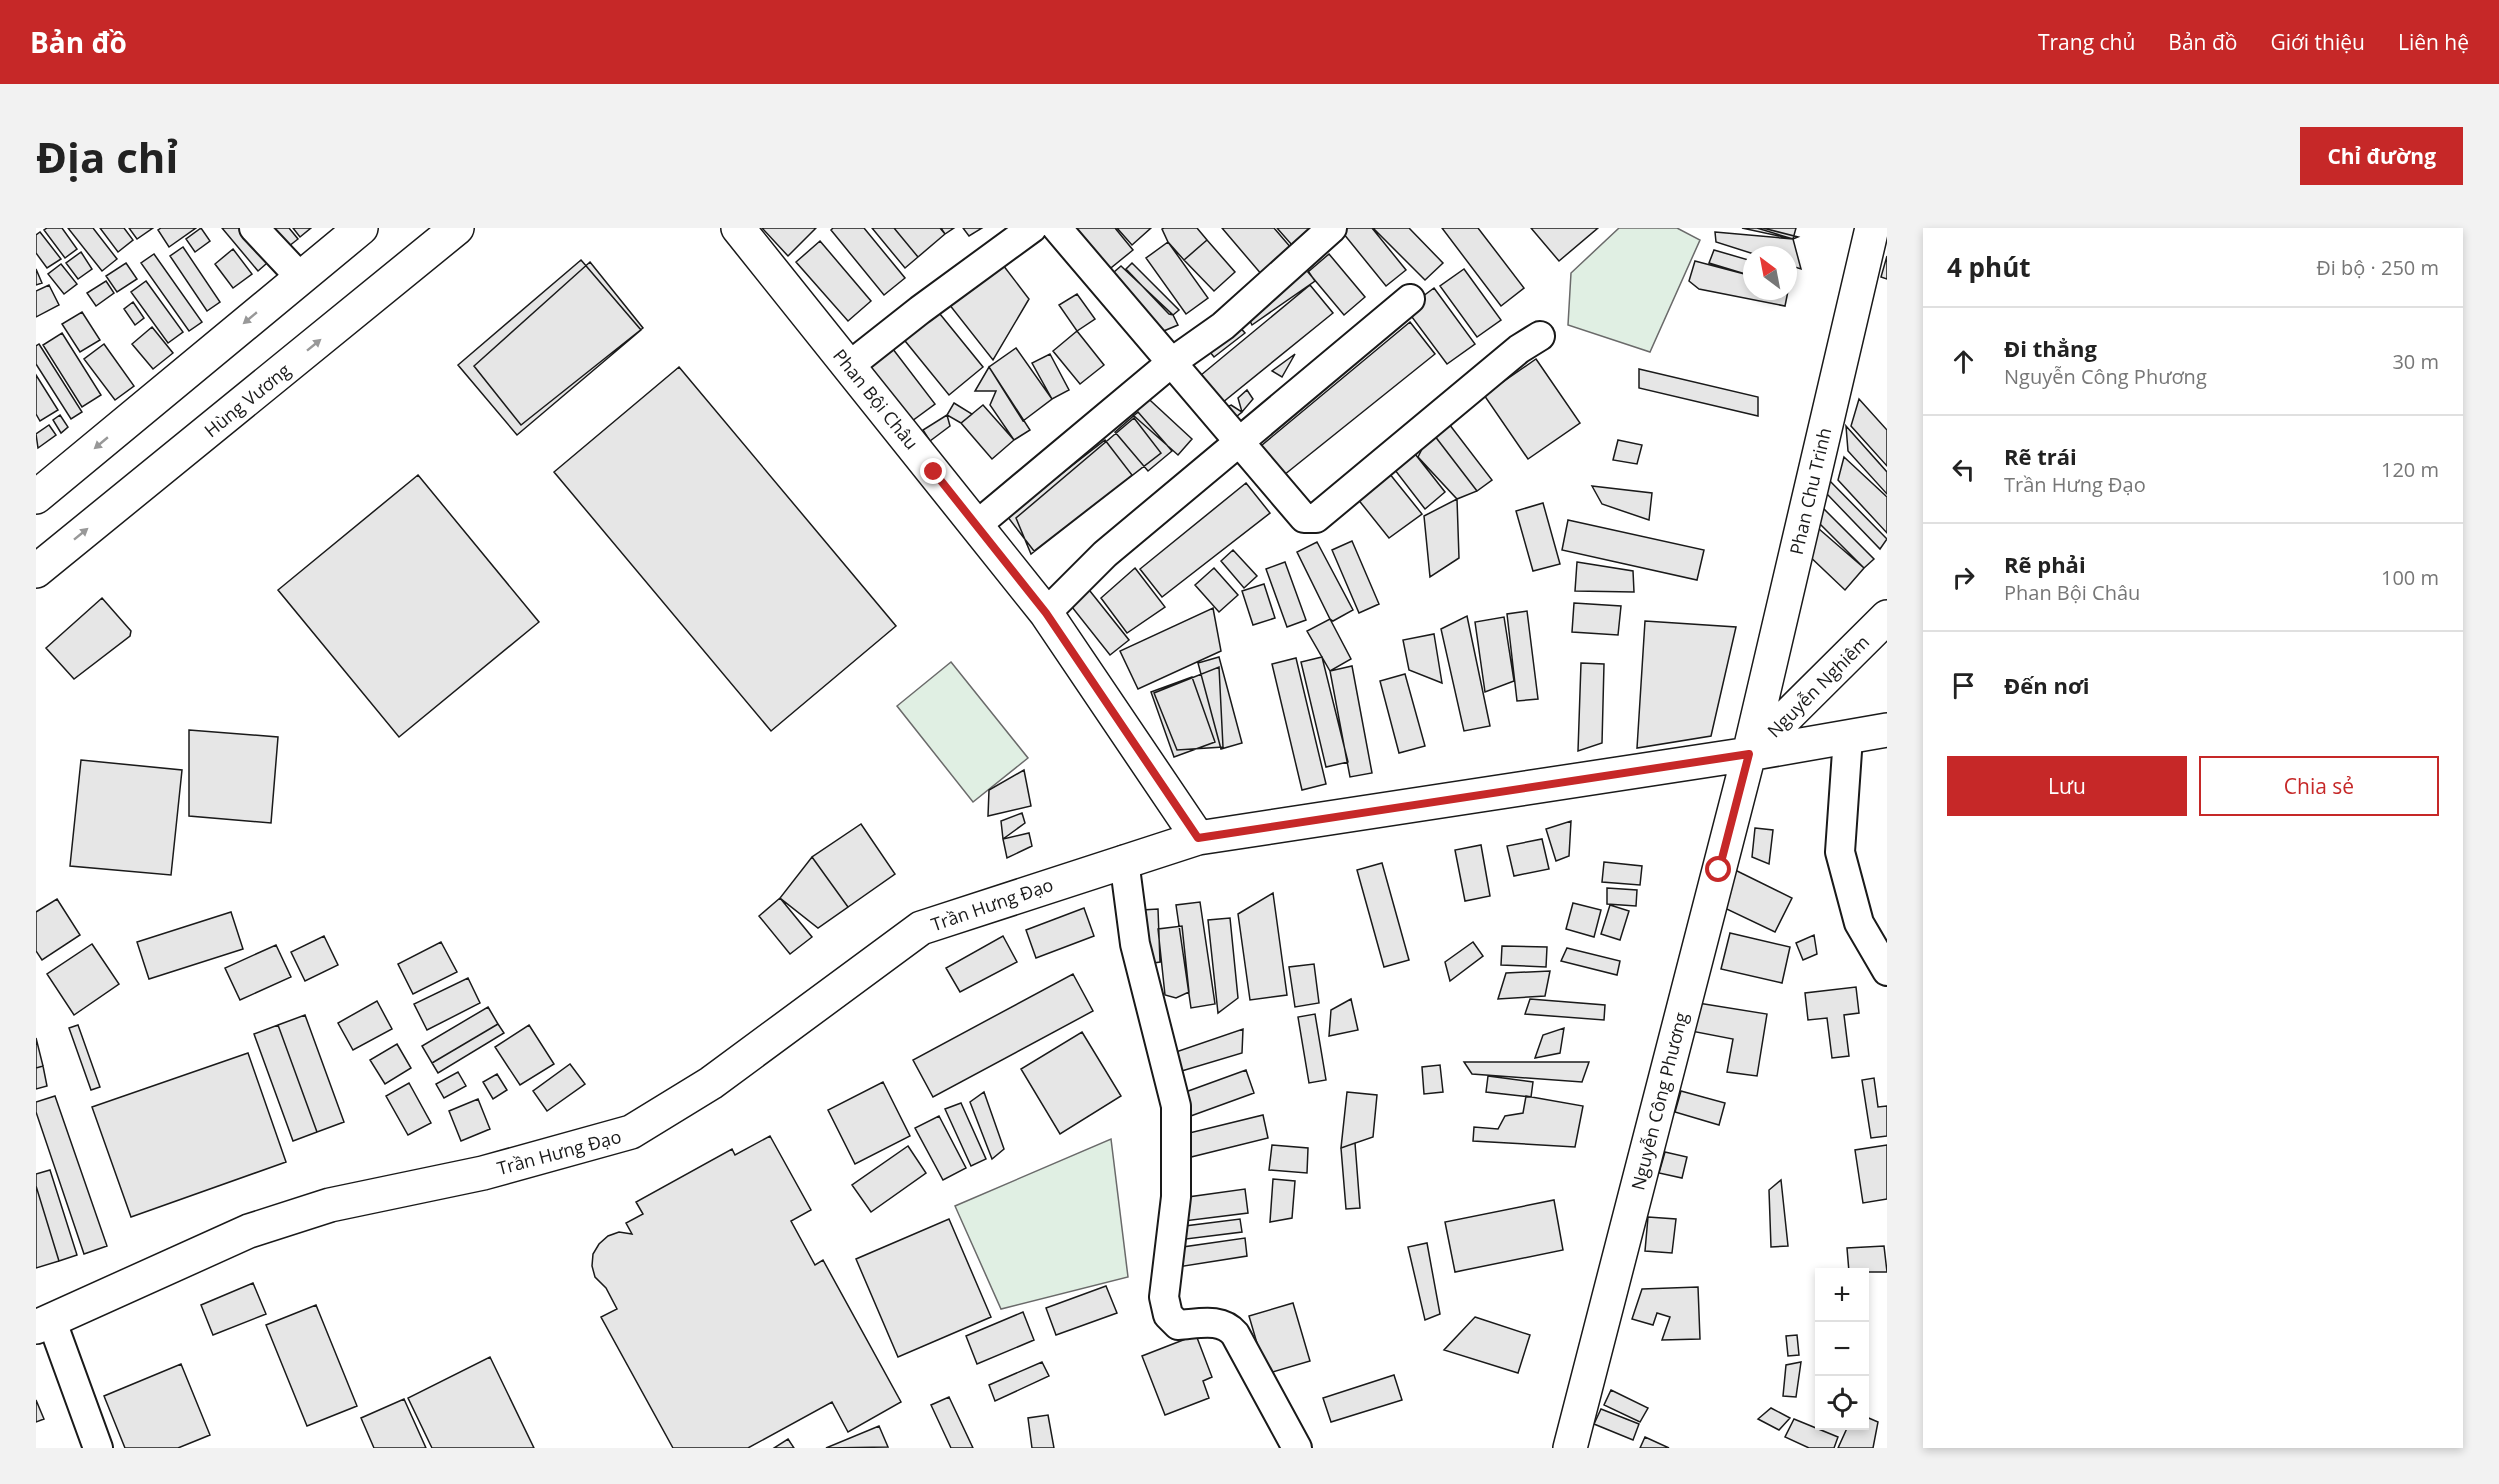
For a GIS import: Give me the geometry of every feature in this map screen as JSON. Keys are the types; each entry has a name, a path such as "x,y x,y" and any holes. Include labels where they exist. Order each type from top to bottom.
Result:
{"street":[{"path":"254,228 300,277"},
{"path":"36,496 361,228"},
{"name":"Hùng Vương","path":"36,571 457,228"},
{"name":"Phan Bội Châu","path":"738,228 1046,613 1198,838"},
{"path":"849,366 920,310 1032,228"},
{"path":"1057,228 1092,272 1130,312 1304,518 1316,518 1519,349 1540,336"},
{"path":"977,525 1172,362 1223,326 1332,228"},
{"name":"Phan Chu Trinh","path":"1749,754 1872,228"},
{"path":"1046,613 1105,554 1410,299"},
{"name":"Nguyễn Nghiêm","path":"1749,754 1887,617"},
{"name":"Trần Hưng Đạo","path":"44,1323 249,1231 330,1205 483,1173 631,1132 711,1083 921,928 1124,860 1198,838 1749,754 1887,730"},
{"path":"1848,737 1839,852 1859,923 1887,971"},
{"name":"Nguyễn Công Phương","path":"1570,1448 1749,754"},
{"path":"1124,860 1135,944 1176,1106 1176,1197 1164,1297 1168,1315 1178,1325 1215,1322 1227,1325 1235,1334 1297,1448"},
{"path":"44,1323 98,1448"}],"green space":[{"path":"1619,228 1677,228 1700,240 1650,352 1568,325 1571,273"},
{"path":"951,662 1028,758 973,802 897,706"},
{"path":"1111,1139 1128,1277 1001,1309 955,1206"}],"building":[{"path":"62,228 77,249 65,258 44,230"},
{"path":"68,228 93,228 117,259 102,271"},
{"path":"100,228 124,228 133,240 118,252"},
{"path":"129,228 153,228 137,239"},
{"path":"161,228 196,228 169,247 158,230"},
{"path":"201,228 210,241 195,252 186,239"},
{"path":"222,228 250,228 274,257 258,271"},
{"path":"265,228 289,228 298,239 284,250"},
{"path":"293,228 311,228 300,237"},
{"path":"762,228 816,228 788,256"},
{"path":"833,228 864,228 905,278 884,295 831,230"},
{"path":"872,228 894,228 918,257 905,268"},
{"path":"894,228 940,228 945,234 918,257"},
{"path":"941,228 954,228 945,234"},
{"path":"963,228 982,228 969,236"},
{"path":"1062,228 1115,228 1133,250 1101,276"},
{"path":"1117,228 1151,228 1132,245"},
{"path":"1197,228 1207,240 1184,260 1168,242 1162,229"},
{"path":"1222,228 1274,228 1298,256 1268,282"},
{"path":"1277,228 1328,228 1299,253"},
{"path":"1339,228 1372,228 1406,270 1386,286"},
{"path":"1373,228 1409,228 1443,263 1425,280"},
{"path":"1442,228 1478,228 1524,288 1501,306"},
{"path":"1531,228 1598,228 1559,261"},
{"path":"1742,228 1763,228 1798,237 1793,239"},
{"path":"1757,228 1796,228 1793,239"},
{"path":"40,232 61,259 47,268 36,253 36,235"},
{"path":"1715,232 1793,239 1795,246 1743,246 1743,251 1716,242"},
{"path":"1207,240 1235,272 1214,291 1184,260"},
{"path":"820,241 871,301 848,321 796,262"},
{"path":"1168,242 1208,298 1186,314 1146,258"},
{"path":"183,247 220,302 207,311 170,256"},
{"path":"233,249 252,274 233,288 215,264"},
{"path":"1714,250 1743,258 1743,273 1709,263"},
{"path":"81,252 92,269 78,279 66,263"},
{"path":"154,254 202,322 189,331 141,263"},
{"path":"1329,254 1365,297 1344,315 1308,272"},
{"path":"1797,254 1801,269 1797,268"},
{"path":"1887,256 1887,279 1881,277"},
{"path":"581,260 641,330 517,435 458,365"},
{"path":"1695,261 1743,274 1743,298 1699,289 1689,281"},
{"path":"590,262 643,328 521,425 474,366"},
{"path":"1302,262 1315,281 1252,325 1246,313"},
{"path":"126,263 137,279 117,292 106,276"},
{"path":"1132,263 1179,310 1173,315 1169,314 1126,269"},
{"path":"61,264 77,284 64,294 48,274"},
{"path":"1003,265 1029,299 993,360 945,299"},
{"path":"1121,266 1173,315 1178,325 1154,335 1106,279"},
{"path":"36,269 42,283 36,285"},
{"path":"1464,269 1501,320 1477,337 1440,286"},
{"path":"106,281 114,293 96,306 87,293"},
{"path":"146,281 183,332 168,343 131,292"},
{"path":"49,285 59,305 36,317 36,291"},
{"path":"1310,285 1333,313 1217,407 1195,380"},
{"path":"1434,288 1475,344 1447,364 1406,309"},
{"path":"1077,294 1095,319 1077,331 1059,305"},
{"path":"1755,300 1786,300 1785,306"},
{"path":"133,302 144,318 135,325 124,309"},
{"path":"931,303 983,367 949,395 897,331"},
{"path":"82,312 100,340 80,352 62,324"},
{"path":"1410,322 1435,354 1279,479 1256,450"},
{"path":"1236,323 1245,333 1214,357 1206,347"},
{"path":"152,327 173,353 153,369 132,344"},
{"path":"1077,331 1104,365 1080,384 1053,351"},
{"path":"62,333 101,395 82,407 43,345"},
{"path":"886,340 935,404 912,421 863,357"},
{"path":"39,344 82,412 71,419 36,364 36,346"},
{"path":"104,344 134,386 115,400 84,359"},
{"path":"1016,348 1052,399 1023,421 989,367"},
{"path":"1050,354 1069,390 1052,399 1032,363"},
{"path":"1295,354 1282,377 1272,371"},
{"path":"1536,359 1580,423 1528,459 1484,395"},
{"path":"679,367 896,626 771,731 554,472"},
{"path":"989,367 1030,430 1014,440 990,405 996,391 975,391"},
{"path":"1639,369 1758,397 1758,416 1639,388"},
{"path":"36,375 58,410 40,421 36,414"},
{"path":"1139,390 1192,439 1178,455 1124,407"},
{"path":"1247,390 1253,399 1242,412 1238,398"},
{"path":"1859,399 1887,430 1887,466 1851,426"},
{"path":"954,403 972,414 961,423 947,415"},
{"path":"983,405 1014,440 992,459 961,423"},
{"path":"1231,405 1242,412 1231,421 1218,412"},
{"path":"1138,412 1172,451 1148,471 1115,432"},
{"path":"60,415 68,427 61,433 53,420"},
{"path":"947,415 950,426 930,441 923,430"},
{"path":"1134,418 1161,453 1031,554 1016,518"},
{"path":"1446,420 1492,480 1477,491 1431,431"},
{"path":"49,425 56,435 38,448 36,434"},
{"path":"1846,426 1887,472 1887,494 1848,451"},
{"path":"1431,431 1477,491 1457,499 1418,457"},
{"path":"1105,440 1132,475 1034,551 1007,516"},
{"path":"1618,440 1642,445 1637,464 1613,460"},
{"path":"1408,445 1445,492 1425,509 1388,461"},
{"path":"1844,457 1887,497 1887,533 1838,480"},
{"path":"1385,468 1422,514 1389,538 1353,493"},
{"path":"418,475 539,622 399,737 278,590"},
{"path":"1826,477 1887,539 1880,549 1827,494"},
{"path":"1246,483 1270,513 1162,597 1140,569"},
{"path":"1592,486 1652,493 1649,520 1602,504"},
{"path":"1457,499 1459,558 1430,577 1424,516"},
{"path":"1543,503 1560,564 1533,571 1516,511"},
{"path":"1818,503 1874,559 1864,568 1815,519"},
{"path":"1568,520 1704,550 1697,580 1562,550"},
{"path":"1811,522 1864,568 1845,590 1804,551"},
{"path":"1352,541 1379,604 1359,613 1332,550"},
{"path":"1317,542 1353,610 1333,621 1297,552"},
{"path":"1233,550 1257,576 1244,588 1221,561"},
{"path":"1285,562 1306,620 1287,627 1266,569"},
{"path":"1577,562 1633,571 1634,592 1575,591"},
{"path":"1135,568 1165,607 1127,633 1101,598"},
{"path":"1214,568 1238,595 1219,612 1195,585"},
{"path":"1082,581 1129,640 1110,655 1068,602"},
{"path":"1264,584 1275,618 1253,625 1242,591"},
{"path":"102,598 131,631 130,636 74,679 46,648"},
{"path":"1574,603 1621,606 1618,635 1572,632"},
{"path":"1213,608 1221,651 1138,689 1120,651"},
{"path":"1527,611 1538,699 1517,701 1507,614"},
{"path":"1467,616 1490,726 1464,731 1441,629"},
{"path":"1504,617 1514,681 1485,692 1475,622"},
{"path":"1330,619 1351,659 1330,671 1307,631"},
{"path":"1645,621 1736,627 1711,736 1637,748"},
{"path":"1434,634 1442,683 1409,670 1403,640"},
{"path":"1219,657 1242,743 1221,749 1198,663"},
{"path":"1322,657 1348,762 1326,767 1301,662"},
{"path":"1296,658 1326,784 1302,790 1272,664"},
{"path":"1581,663 1604,664 1602,743 1578,751"},
{"path":"1352,666 1372,773 1350,777 1330,671"},
{"path":"1219,667 1223,747 1177,750 1154,693"},
{"path":"1405,674 1425,746 1399,753 1380,681"},
{"path":"1192,677 1215,742 1174,757 1151,692"},
{"path":"189,730 278,737 271,823 189,816"},
{"path":"81,760 182,770 171,875 70,866"},
{"path":"1024,770 1031,806 988,816 989,790"},
{"path":"1022,813 1025,823 1003,839 1001,821"},
{"path":"1571,821 1569,856 1556,861 1546,829"},
{"path":"861,824 895,874 848,907 812,857"},
{"path":"1755,828 1773,830 1769,864 1752,857"},
{"path":"1029,833 1032,846 1007,858 1003,839"},
{"path":"1542,839 1549,869 1514,876 1507,846"},
{"path":"1481,845 1490,896 1465,901 1455,850"},
{"path":"812,857 848,907 818,928 780,898"},
{"path":"1604,862 1642,866 1640,885 1602,882"},
{"path":"1382,863 1409,960 1384,967 1357,870"},
{"path":"1731,868 1792,898 1775,932 1714,903"},
{"path":"1607,888 1637,890 1636,906 1607,904"},
{"path":"1273,893 1287,995 1250,1000 1238,914"},
{"path":"780,898 812,937 790,954 759,916"},
{"path":"57,899 80,935 42,960 36,951 36,912"},
{"path":"1200,902 1215,1004 1191,1008 1176,905"},
{"path":"1573,903 1601,910 1594,937 1566,929"},
{"path":"1610,905 1629,911 1620,940 1601,934"},
{"path":"1084,908 1094,936 1036,958 1026,930"},
{"path":"1158,909 1160,962 1147,964 1142,910"},
{"path":"231,912 243,949 149,979 137,942"},
{"path":"1230,918 1238,998 1218,1013 1208,920"},
{"path":"1182,926 1189,992 1176,998 1165,995 1158,929"},
{"path":"1730,933 1790,947 1782,983 1721,969"},
{"path":"1814,935 1817,954 1803,960 1796,943"},
{"path":"324,936 338,965 305,981 291,952"},
{"path":"1003,936 1017,962 960,992 946,968"},
{"path":"441,942 457,972 413,994 398,964"},
{"path":"1473,942 1483,956 1450,981 1445,962"},
{"path":"92,944 119,984 74,1015 47,974"},
{"path":"276,945 291,977 240,1000 225,968"},
{"path":"1502,946 1547,947 1546,967 1501,965"},
{"path":"1567,948 1620,961 1617,975 1561,961"},
{"path":"1314,964 1319,1003 1295,1007 1289,967"},
{"path":"1550,971 1545,996 1498,999 1506,973"},
{"path":"1073,974 1093,1011 933,1097 913,1060"},
{"path":"468,978 480,1003 427,1030 414,1004"},
{"path":"1856,987 1859,1013 1844,1015 1849,1056 1832,1058 1827,1018 1808,1020 1805,993"},
{"path":"1351,999 1358,1030 1329,1036 1331,1010"},
{"path":"1530,999 1605,1005 1604,1020 1525,1014"},
{"path":"377,1001 392,1029 353,1050 338,1023"},
{"path":"1698,1003 1767,1014 1757,1076 1727,1072 1733,1039 1691,1031"},
{"path":"488,1007 498,1024 432,1063 422,1046"},
{"path":"1315,1014 1326,1080 1309,1083 1298,1017"},
{"path":"305,1015 344,1122 317,1132 278,1025"},
{"path":"498,1024 504,1033 438,1073 432,1063"},
{"path":"78,1025 100,1087 91,1090 69,1028"},
{"path":"278,1025 317,1132 293,1141 254,1034"},
{"path":"529,1025 554,1064 520,1085 495,1047"},
{"path":"1564,1028 1560,1053 1535,1058 1543,1035"},
{"path":"1243,1029 1242,1053 1175,1073 1173,1053"},
{"path":"1082,1032 1121,1096 1060,1134 1021,1069"},
{"path":"36,1038 43,1066 36,1068"},
{"path":"397,1044 411,1068 385,1084 370,1060"},
{"path":"248,1053 286,1162 131,1217 92,1107"},
{"path":"1464,1062 1589,1062 1582,1082 1472,1074"},
{"path":"570,1064 585,1084 547,1111 533,1091"},
{"path":"1440,1065 1443,1092 1424,1094 1422,1067"},
{"path":"43,1066 47,1086 36,1089 36,1068"},
{"path":"1246,1070 1254,1093 1188,1117 1180,1094"},
{"path":"458,1072 466,1086 444,1098 436,1084"},
{"path":"497,1074 507,1090 493,1099 483,1082"},
{"path":"1488,1076 1533,1082 1531,1097 1486,1092"},
{"path":"1874,1078 1878,1107 1887,1106 1887,1136 1871,1138 1862,1080"},
{"path":"883,1082 910,1136 855,1164 828,1110"},
{"path":"409,1083 431,1123 408,1135 386,1096"},
{"path":"1681,1091 1725,1103 1719,1125 1675,1112"},
{"path":"984,1092 1004,1149 992,1159 970,1102"},
{"path":"1347,1092 1377,1095 1373,1137 1341,1148"},
{"path":"55,1096 107,1246 84,1254 36,1112 36,1102"},
{"path":"1526,1096 1583,1106 1575,1147 1473,1141 1474,1127 1498,1129 1505,1116 1523,1113"},
{"path":"478,1099 490,1129 461,1141 449,1111"},
{"path":"961,1103 986,1159 971,1166 945,1109"},
{"path":"1263,1115 1268,1138 1183,1159 1177,1136"},
{"path":"939,1116 966,1168 943,1180 915,1128"},
{"path":"770,1136 811,1210 791,1221 815,1265 823,1260 901,1402 848,1432 832,1402 748,1448 673,1448 601,1317 617,1309 606,1288 595,1277 592,1266 593,1254 608,1236 619,1232 632,1234 626,1223 643,1214 636,1202 732,1149 735,1155"},
{"path":"1355,1143 1360,1208 1346,1209 1341,1148"},
{"path":"1272,1145 1308,1148 1307,1173 1269,1170"},
{"path":"1887,1145 1887,1199 1863,1203 1855,1150"},
{"path":"908,1146 926,1173 871,1212 852,1185"},
{"path":"1665,1152 1687,1157 1682,1178 1659,1173"},
{"path":"50,1170 77,1255 59,1261 36,1186 36,1174"},
{"path":"1273,1179 1295,1181 1292,1218 1270,1222"},
{"path":"1781,1180 1788,1246 1771,1247 1769,1190"},
{"path":"36,1186 59,1261 36,1268"},
{"path":"1245,1189 1248,1213 1184,1221 1181,1198"},
{"path":"1554,1200 1563,1250 1455,1272 1445,1222"},
{"path":"1648,1217 1676,1219 1672,1253 1645,1251"},
{"path":"949,1219 991,1317 898,1357 856,1259"},
{"path":"1240,1219 1242,1232 1178,1240 1177,1227"},
{"path":"1245,1238 1247,1256 1178,1267 1176,1248"},
{"path":"1427,1243 1440,1314 1425,1320 1408,1247"},
{"path":"1884,1246 1887,1272 1869,1272 1869,1268 1849,1268 1847,1248"},
{"path":"253,1283 266,1314 213,1335 201,1305"},
{"path":"1106,1286 1117,1313 1056,1335 1046,1308"},
{"path":"1698,1287 1700,1339 1662,1340 1670,1317 1657,1313 1653,1325 1632,1319 1642,1289"},
{"path":"1293,1303 1310,1361 1266,1374 1249,1316"},
{"path":"316,1305 357,1406 307,1426 266,1325"},
{"path":"1023,1312 1034,1340 977,1364 966,1336"},
{"path":"1475,1317 1530,1335 1518,1373 1444,1350"},
{"path":"1196,1335 1212,1377 1203,1381 1209,1398 1165,1415 1142,1356"},
{"path":"1797,1335 1799,1355 1788,1356 1786,1336"},
{"path":"490,1357 534,1448 432,1448 408,1398"},
{"path":"1042,1362 1049,1376 995,1401 989,1385"},
{"path":"1801,1362 1796,1397 1783,1396 1786,1365"},
{"path":"181,1364 210,1435 178,1448 125,1448 104,1396"},
{"path":"1394,1375 1402,1400 1331,1422 1323,1398"},
{"path":"1611,1390 1648,1408 1640,1422 1604,1405"},
{"path":"949,1397 973,1448 951,1448 931,1405"},
{"path":"404,1399 426,1448 374,1448 361,1418"},
{"path":"36,1400 44,1419 36,1422"},
{"path":"1771,1408 1790,1418 1779,1430 1758,1419"},
{"path":"1601,1409 1639,1424 1633,1440 1594,1424"},
{"path":"1048,1415 1054,1448 1032,1448 1028,1418"},
{"path":"1869,1418 1878,1422 1873,1448 1838,1448 1846,1430 1869,1430"},
{"path":"1794,1419 1815,1428 1815,1430 1838,1437 1834,1448 1809,1448 1785,1437"},
{"path":"879,1426 888,1447 826,1448"},
{"path":"1645,1437 1669,1448 1640,1448"},
{"path":"788,1439 794,1448 774,1448"}],"route":[{"path":"934,472 1046,613 1198,838 1749,754 1719,870"}]}
